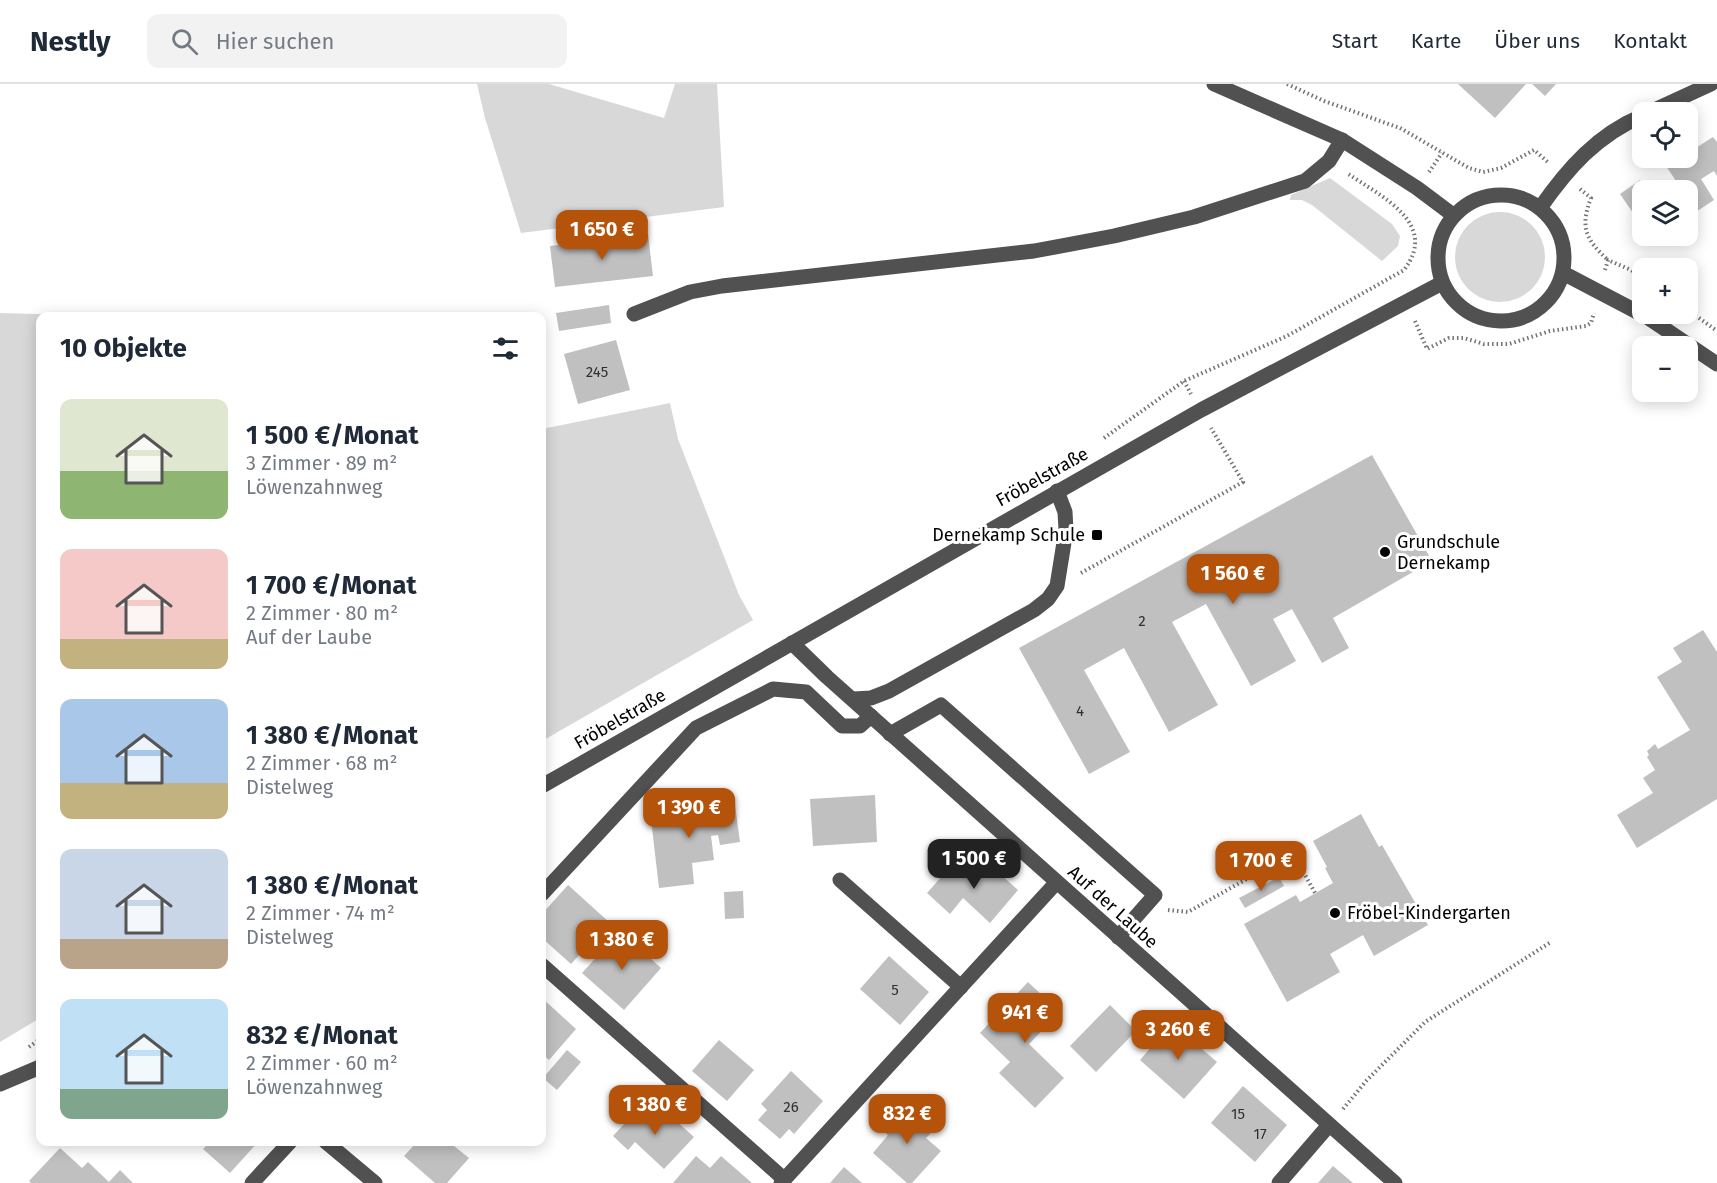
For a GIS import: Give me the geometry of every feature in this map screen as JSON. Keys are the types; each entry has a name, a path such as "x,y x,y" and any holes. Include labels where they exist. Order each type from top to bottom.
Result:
{"street":[{"path":"1214,84 1342,140 1417,188 1453,215"},
{"path":"1672,102 1711,84"},
{"path":"1540,208 1563,175 1595,144 1632,122"},
{"path":"634,314 690,292 722,286 1034,251 1114,236 1194,217 1305,181 1329,161 1342,140"},
{"path":"1495,194 1519,197 1540,208 1556,226 1564,249 1563,273 1552,297 1532,314 1506,322 1480,318 1457,305 1442,283 1437,260 1440,236 1453,215 1472,201 1495,194"},
{"path":"1563,273 1647,316 1717,364"},
{"name":"Fröbelstraße","path":"546,784 1201,410 1442,283"},
{"path":"854,699 871,698 889,691 1034,610 1048,599 1057,586 1066,530 1065,512 1057,491"},
{"name":"Auf der Laube","path":"792,643 1056,883 1395,1183"},
{"path":"546,890 696,728 773,689 806,692 842,726 860,726 871,716"},
{"path":"890,734 940,705 1155,895 1118,937"},
{"path":"840,880 961,987"},
{"path":"546,969 782,1181 1056,883"},
{"path":"0,1084 36,1069"},
{"path":"1279,1183 1329,1125"},
{"path":"252,1183 286,1146"},
{"path":"331,1146 375,1183"}],"path":[{"path":"1287,84 1324,101 1400,128 1469,168 1483,172 1501,168 1534,150 1591,198 1585,213 1585,233 1593,247 1608,260 1632,271"},
{"path":"1102,439 1184,381 1287,336 1404,270 1414,257 1414,231 1401,211 1329,161"},
{"path":"1392,277 1427,349 1449,338 1464,338 1485,344 1509,344 1550,331 1586,326 1591,323 1608,260"},
{"path":"1698,317 1717,331"},
{"path":"1057,586 1243,482 1184,381"},
{"path":"1143,908 1188,912 1293,853 1315,893"},
{"path":"1329,1125 1367,1080 1425,1022 1551,942"}],"shaded area":[{"path":"477,84 549,84 664,118 675,84 717,84 724,207 521,233 485,118"},
{"path":"1330,178 1392,224 1400,236 1398,246 1382,261 1312,205 1302,200 1290,200 1291,195"},
{"path":"1500,212 1517,216 1532,225 1541,240 1545,257 1541,274 1532,289 1517,298 1500,302 1483,298 1468,289 1459,274 1455,257 1459,240 1468,225 1483,216"},
{"path":"0,313 36,314 36,1020 0,1042"},
{"path":"670,403 678,439 739,595 753,620 546,739 546,428"}],"building":[{"path":"1458,84 1526,84 1495,118"},
{"path":"1532,84 1556,84 1545,96"},
{"path":"1713,137 1717,142 1717,176 1714,171 1701,179 1714,200 1698,210 1698,180 1675,180 1667,168 1698,168 1698,147"},
{"path":"1632,186 1632,211 1620,194"},
{"path":"648,234 653,276 555,287 550,246"},
{"path":"609,305 611,323 559,331 556,313"},
{"path":"616,340 630,390 578,404 564,354"},
{"path":"1372,455 1432,561 1333,618 1349,648 1322,663 1292,609 1273,619 1296,661 1251,686 1206,604 1172,622 1218,705 1169,732 1124,648 1084,670 1130,752 1089,774 1019,648"},
{"path":"1703,630 1717,652 1717,799 1637,848 1617,815 1653,793 1643,778 1655,770 1647,757 1649,755 1647,751 1655,744 1658,749 1690,730 1657,677 1682,662 1673,648"},
{"path":"875,795 877,842 813,846 810,799"},
{"path":"707,804 708,811 715,810 715,807 735,805 740,842 720,845 718,835 711,836 714,860 692,863 694,884 659,888 650,811"},
{"path":"1361,814 1379,847 1382,845 1428,925 1374,956 1363,935 1330,954 1340,972 1287,1002 1244,924 1296,895 1300,902 1333,883 1313,841"},
{"path":"981,857 1018,890 990,923 963,898 950,914 927,893 952,865 964,877"},
{"path":"1279,877 1284,886 1245,908 1239,898"},
{"path":"568,885 609,922 571,964 546,942 546,910"},
{"path":"743,891 744,918 725,919 724,892"},
{"path":"620,931 661,968 624,1010 582,973"},
{"path":"889,956 929,992 900,1025 860,989"},
{"path":"1028,982 1060,1012 1029,1044 1064,1078 1035,1108 999,1073 1010,1062 980,1033"},
{"path":"546,1002 576,1029 549,1060 546,1057"},
{"path":"1110,1005 1136,1031 1096,1072 1070,1046"},
{"path":"1172,1023 1217,1062 1184,1099 1140,1060"},
{"path":"719,1040 754,1070 727,1101 692,1071"},
{"path":"567,1050 581,1062 557,1090 546,1081 546,1074"},
{"path":"791,1071 823,1101 794,1134 789,1129 780,1139 758,1120 767,1110 761,1104"},
{"path":"1243,1086 1287,1125 1255,1162 1211,1123"},
{"path":"906,1104 935,1129 926,1138 941,1151 912,1183 907,1183 873,1153 888,1135 882,1130"},
{"path":"638,1109 652,1122 663,1109 694,1137 664,1169 635,1142 628,1150 613,1136"},
{"path":"206,1146 254,1146 230,1173 203,1149"},
{"path":"413,1146 454,1146 469,1158 447,1183 435,1183 404,1156"},
{"path":"60,1148 82,1168 88,1162 109,1182 120,1170 133,1183 31,1183 29,1181"},
{"path":"696,1156 710,1168 721,1156 752,1183 673,1183"},
{"path":"1333,1166 1353,1183 1318,1183"},
{"path":"844,1167 862,1183 830,1183"}],"place":[{"name":"Dernekamp Schule","path":"1097,535"},
{"name":"Grundschule Dernekamp","path":"1385,552"},
{"name":"Fröbel-Kindergarten","path":"1335,913"}]}
